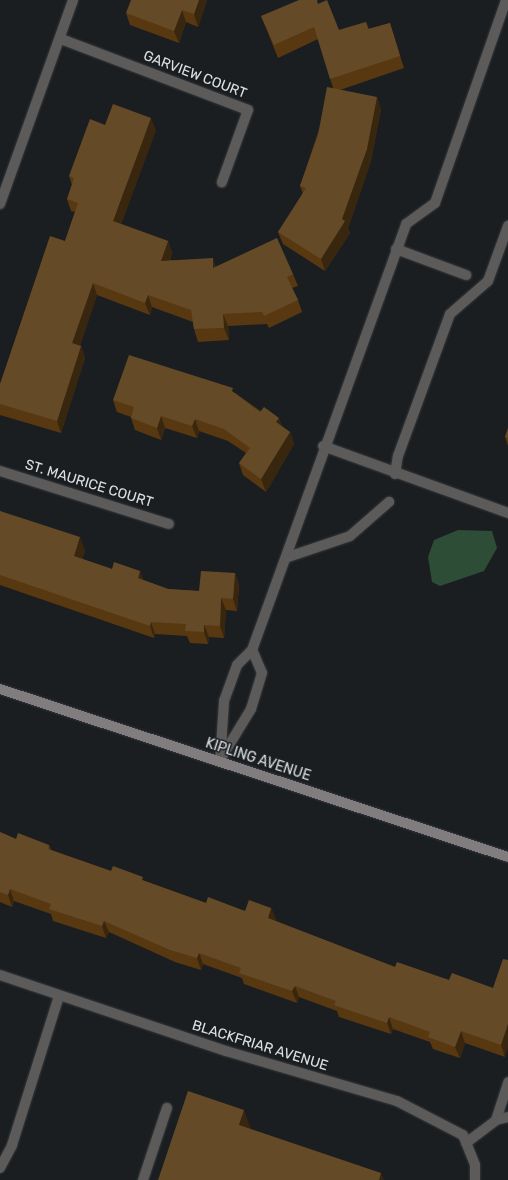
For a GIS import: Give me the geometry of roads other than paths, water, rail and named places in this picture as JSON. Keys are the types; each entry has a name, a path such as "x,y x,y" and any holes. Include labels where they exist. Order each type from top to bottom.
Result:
{"main road":[{"name":"KIPLING AVENUE","path":"0,689 508,857"}],"street":[{"path":"0,204 2,192 61,39 73,0"},
{"path":"220,762 224,701 237,665 252,650 288,557 323,446 406,224 435,203 506,0"},
{"name":"GARVIEW COURT","path":"61,39 248,110 222,182"},
{"path":"395,474 398,456 450,314 488,281 508,226"},
{"path":"396,249 466,275"},
{"path":"323,446 395,474 508,513"},
{"name":"ST. MAURICE COURT","path":"0,471 169,524"},
{"path":"288,557 350,536 388,502"},
{"path":"220,762 251,709 262,673 252,650"},
{"name":"BLACKFRIAR AVENUE","path":"0,975 226,1051 397,1101 463,1135 475,1165 476,1180"},
{"path":"0,1168 12,1145 59,996"},
{"path":"496,1120 508,1082"},
{"path":"143,1180 168,1108"},
{"path":"466,1143 496,1120 508,1117"}]}
